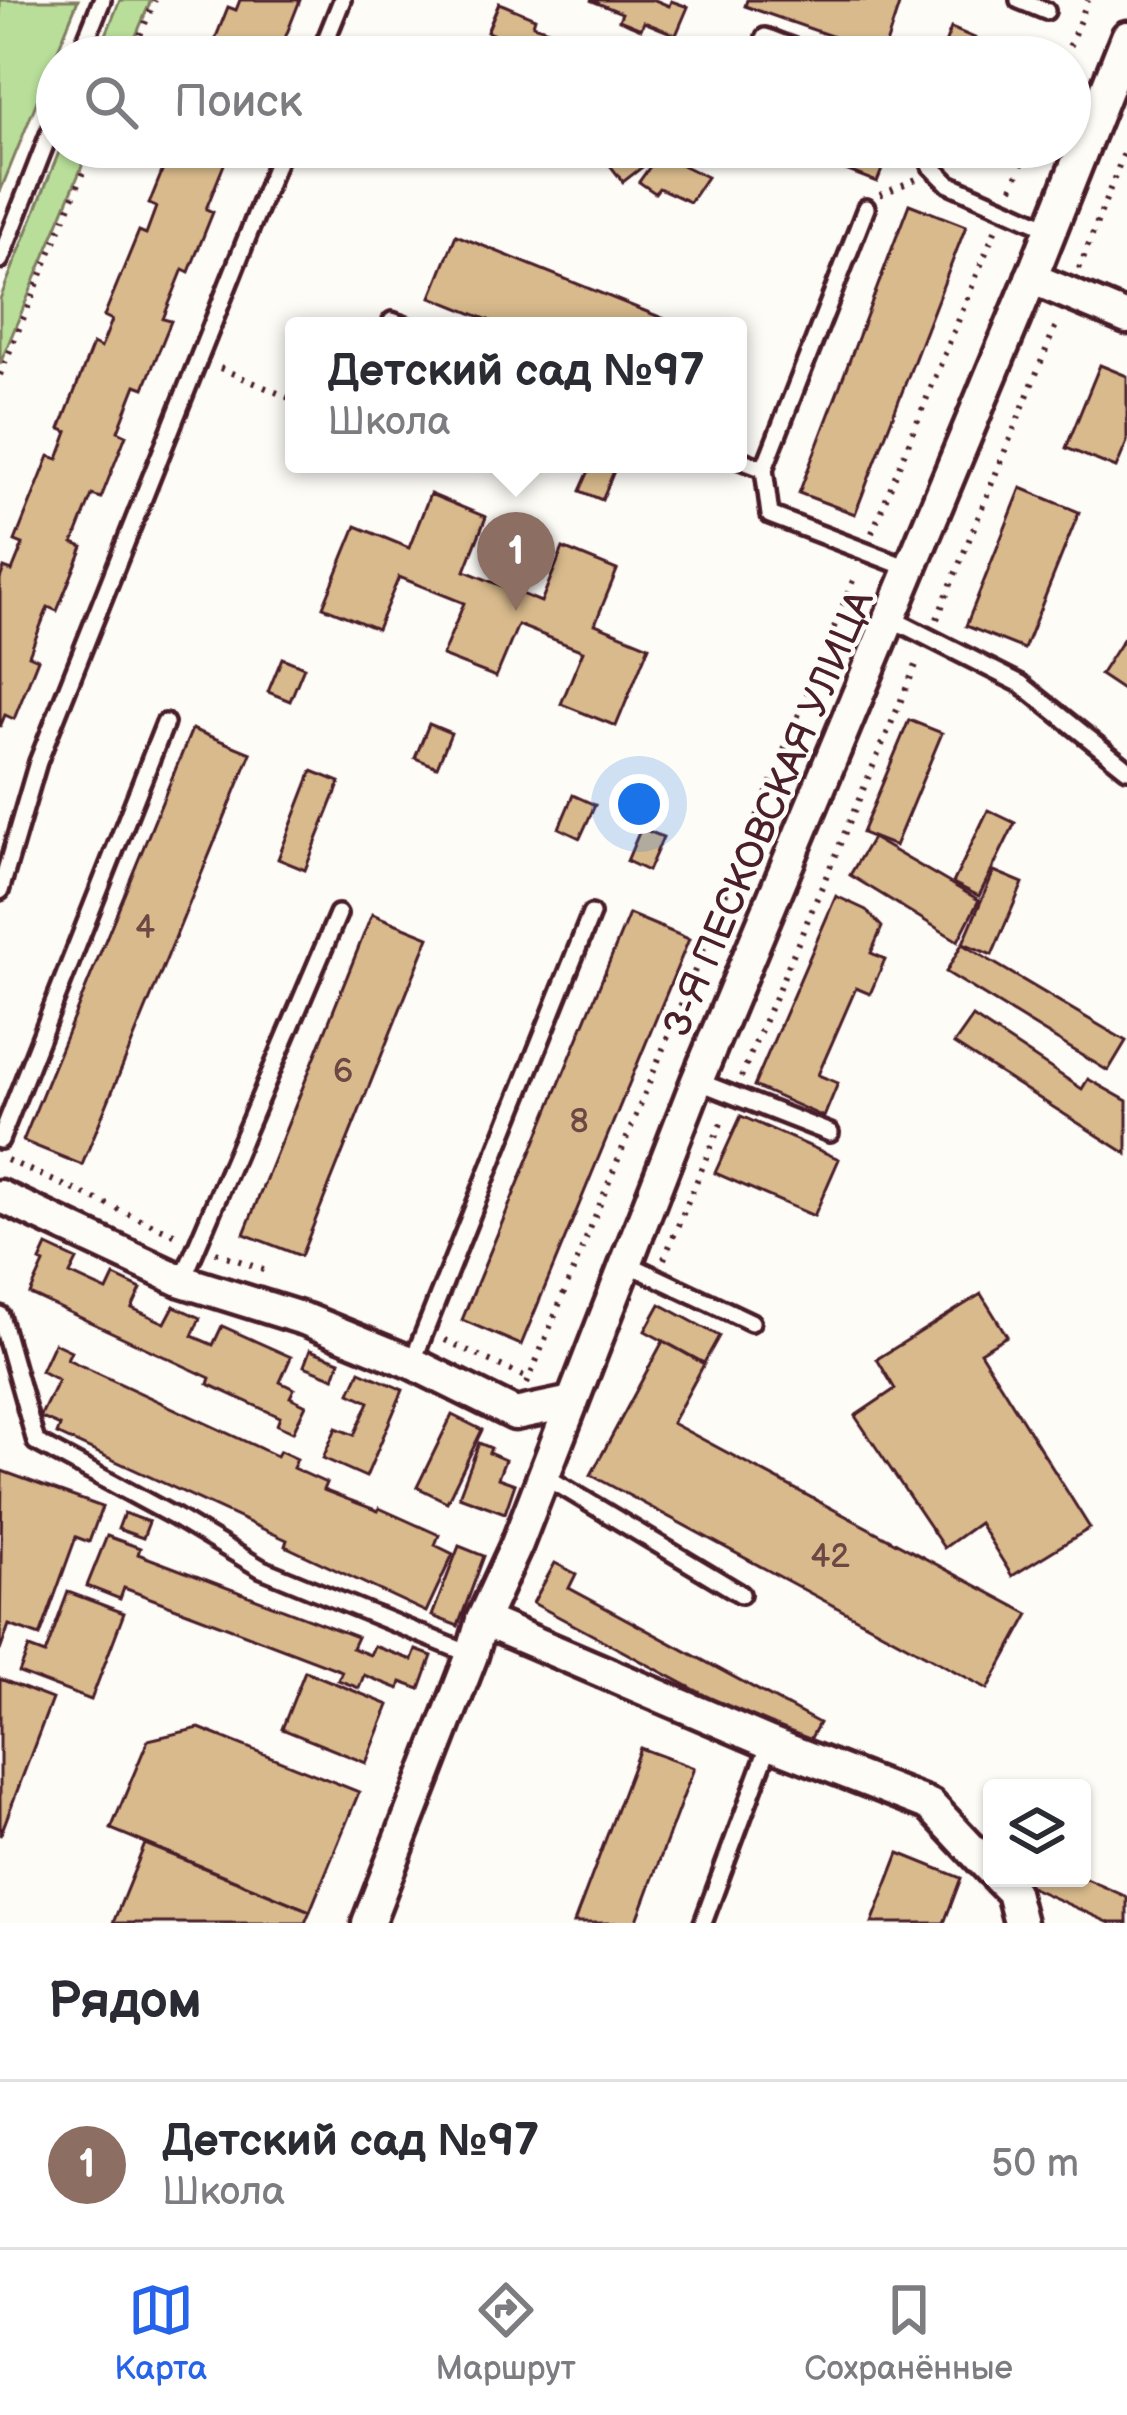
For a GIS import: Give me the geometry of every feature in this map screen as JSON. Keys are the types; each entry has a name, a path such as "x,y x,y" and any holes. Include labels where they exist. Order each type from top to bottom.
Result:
{"street":[{"name":"3-Я ПЕСКОВСКАЯ УЛИЦА","path":"1091,128 1127,38"},
{"name":"3-Я ПЕСКОВСКАЯ УЛИЦА","path":"368,1923 482,1620 517,1544 697,1081 1075,168"},
{"path":"1031,278 1127,318"},
{"path":"0,1196 182,1281 307,1320 412,1363 515,1414 572,1402"},
{"path":"482,1620 930,1805 983,1862"},
{"path":"1007,1887 1020,1923"}],"lane":[{"path":"88,36 102,0"},
{"path":"327,36 342,0"},
{"path":"1019,0 1046,11"},
{"path":"0,260 36,168"},
{"path":"0,891 38,762 275,168"},
{"path":"933,168 949,184 1051,229"},
{"path":"866,208 764,470 770,515 911,569"},
{"path":"747,463 764,470"},
{"path":"890,618 1021,684 1127,769"},
{"path":"0,1140 165,723"},
{"path":"182,1281 338,914"},
{"path":"412,1363 591,914"},
{"path":"697,1081 830,1133"},
{"path":"626,1263 751,1322"},
{"path":"0,1316 36,1442 262,1569 472,1655"},
{"path":"541,1474 741,1594"},
{"path":"703,1923 770,1742"}],"path":[{"path":"140,36 155,0"},
{"path":"1073,36 1088,0"},
{"path":"657,1277 948,596 1127,145"},
{"path":"0,375 85,168"},
{"path":"870,539 1020,168"},
{"path":"866,208 875,198 914,178 949,184"},
{"path":"199,358 285,396"},
{"path":"515,1414 861,561"},
{"path":"0,1157 280,1277"},
{"path":"425,1330 529,1379"}],"green space":[{"path":"0,0 78,0 63,36 36,36 36,103 0,192"},
{"path":"120,0 151,0 136,36 105,36"},
{"path":"53,168 81,168 0,364 0,299"}],"building":[{"path":"240,0 300,0 286,36 216,36 228,7 236,10"},
{"path":"590,0 655,0 669,6 671,1 688,7 676,35 644,22 641,29 619,20 622,13"},
{"path":"747,0 900,2 889,36 831,36 745,6"},
{"path":"499,3 535,18 533,25 567,36 497,36 487,32"},
{"path":"164,168 223,168 206,209 213,212 189,272 183,269 163,319 171,321 144,388 136,385 118,431 126,435 101,498 92,495 73,543 83,547 57,611 48,607 29,655 38,659 14,719 5,715 0,727 0,579 4,568 12,571 23,544 15,541 49,456 58,459 68,432 60,429 93,344 101,348 112,320 104,316 139,231 146,234 156,207 149,204"},
{"path":"612,168 641,168 623,182"},
{"path":"649,168 688,168 707,177 690,202 659,188 655,193 639,182"},
{"path":"841,168 883,168 877,182"},
{"path":"909,204 966,226 855,514 799,493"},
{"path":"456,235 660,317 481,317 431,297"},
{"path":"1100,365 1127,376 1127,442 1116,468 1066,448"},
{"path":"588,473 613,473 602,500 580,491"},
{"path":"1021,488 1079,512 1024,649 966,626"},
{"path":"430,494 486,517 465,571 541,602 563,548 617,570 595,624 649,646 616,726 561,704 583,651 518,625 496,677 442,656 464,603 399,577 377,629 323,607 356,526 409,548"},
{"path":"1127,633 1127,693 1100,675"},
{"path":"282,658 304,667 290,701 268,692"},
{"path":"909,720 942,733 895,846 862,833"},
{"path":"429,724 451,733 437,767 415,758"},
{"path":"192,729 251,753 82,1165 23,1141"},
{"path":"312,771 340,782 305,870 278,859"},
{"path":"573,795 595,805 580,838 559,828"},
{"path":"988,810 1015,823 979,896 953,883"},
{"path":"641,828 663,837 648,871 627,861"},
{"path":"872,838 979,900 958,941 850,875"},
{"path":"994,871 1023,883 992,955 963,943"},
{"path":"836,896 866,910 882,927 871,953 885,959 870,994 856,988 818,1075 838,1083 824,1117 754,1086"},
{"path":"372,914 429,937 301,1256 244,1234"},
{"path":"629,914 689,939 521,1345 462,1320"},
{"path":"962,944 1126,1041 1108,1071 946,972"},
{"path":"973,1017 1082,1089 1088,1079 1127,1101 1127,1154 954,1044"},
{"path":"741,1116 839,1159 814,1216 715,1173"},
{"path":"47,1246 77,1260 70,1274 107,1291 114,1276 141,1289 132,1308 165,1323 174,1306 200,1318 192,1336 213,1345 222,1326 291,1357 280,1382 294,1389 290,1397 306,1405 293,1432 277,1425 280,1417 208,1384 210,1378 30,1294"},
{"path":"981,1294 1007,1336 980,1352 1090,1528 1012,1576 979,1523 944,1548 855,1416 895,1389 877,1359"},
{"path":"660,1304 719,1336 704,1363 645,1331"},
{"path":"663,1341 704,1364 672,1423 1029,1614 988,1689 591,1475"},
{"path":"54,1343 71,1351 67,1359 277,1456 280,1451 297,1459 293,1468 326,1483 323,1490 439,1535 435,1545 453,1554 426,1612 285,1546 287,1540 57,1434 60,1426 40,1417 58,1380 41,1371"},
{"path":"310,1350 340,1361 334,1378 304,1366"},
{"path":"360,1371 403,1390 366,1477 323,1458 336,1428 354,1435 369,1402 350,1393"},
{"path":"452,1415 482,1430 447,1502 417,1487"},
{"path":"479,1443 505,1460 498,1478 515,1484 505,1513 459,1496"},
{"path":"2,1471 102,1507 89,1542 76,1537 40,1636 9,1625 0,1651"},
{"path":"124,1513 149,1522 143,1538 118,1529"},
{"path":"107,1536 140,1548 138,1554 357,1637 352,1648 370,1655 374,1646 412,1660 416,1650 432,1656 420,1689 401,1682 399,1689 364,1675 359,1688 338,1680 342,1671 124,1588 120,1599 87,1586"},
{"path":"459,1546 484,1556 458,1626 432,1616"},
{"path":"555,1563 576,1574 569,1588 819,1723 805,1749 533,1603"},
{"path":"68,1592 124,1613 91,1700 19,1673 29,1648 45,1654"},
{"path":"305,1671 389,1705 366,1763 282,1729"},
{"path":"0,1679 52,1699 0,1836"},
{"path":"199,1728 359,1792 310,1911 111,1829 148,1740"},
{"path":"640,1748 694,1768 636,1923 574,1923"},
{"path":"145,1844 310,1911 305,1923 113,1923"},
{"path":"899,1853 961,1878 944,1923 872,1923"},
{"path":"1091,1881 1127,1897 1127,1923 1110,1923 1030,1887 1091,1887"}],"place":[{"name":"Детский сад №97","path":"516,611"}]}
